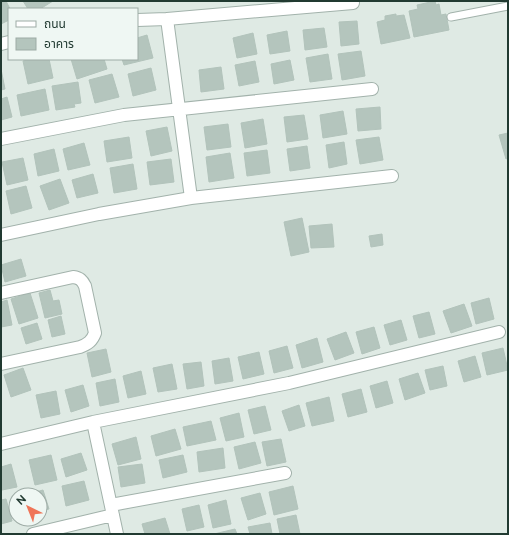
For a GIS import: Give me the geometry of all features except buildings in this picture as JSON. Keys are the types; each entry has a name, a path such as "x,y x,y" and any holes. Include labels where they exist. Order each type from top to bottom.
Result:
{"street":[{"path":"138,20 167,19 353,3"},
{"path":"167,19 191,198"},
{"path":"1,139 124,115 372,89"},
{"path":"1,235 99,214 191,198 392,176"},
{"path":"1,294 73,277 78,278 82,280 85,286 95,333 93,339 88,344 80,347 1,364"},
{"path":"1,444 93,422 289,383 499,332"},
{"path":"93,422 117,534"},
{"path":"33,534 112,510 285,473"}],"lane":[{"path":"451,18 508,6"}]}
